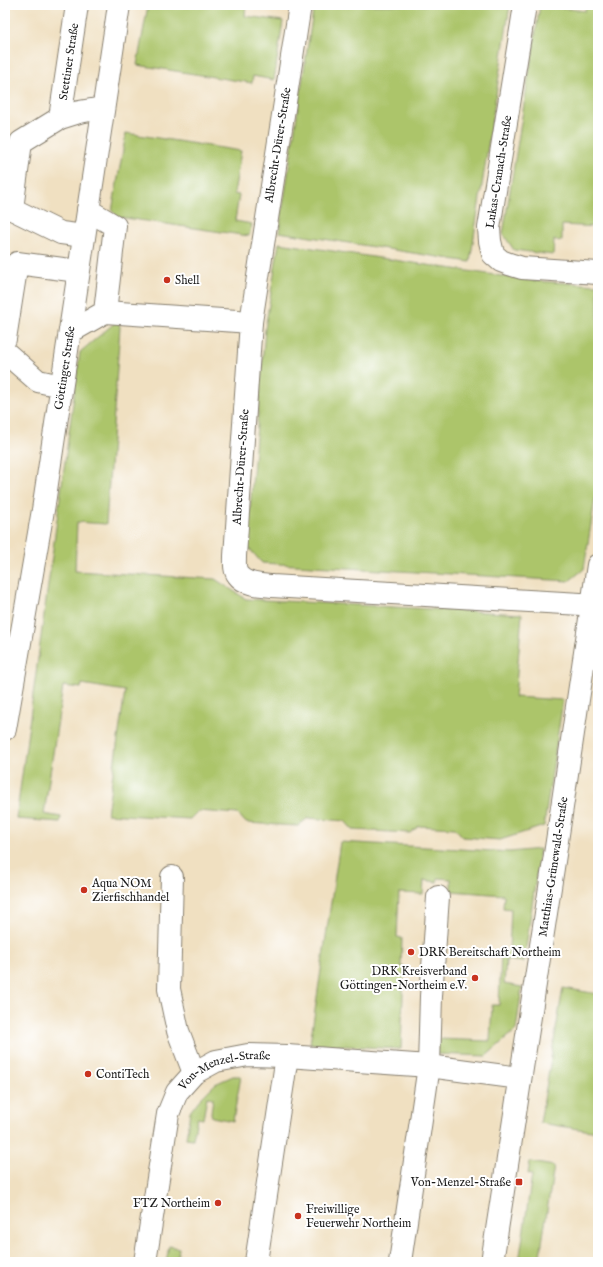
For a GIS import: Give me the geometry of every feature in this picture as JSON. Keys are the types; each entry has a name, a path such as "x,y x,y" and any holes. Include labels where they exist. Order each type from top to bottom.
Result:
{"street":[{"name":"Stettiner Straße","path":"60,118 77,5"},
{"name":"Göttinger Straße","path":"6,721 43,510 119,5"},
{"name":"Albrecht-Dürer-Straße","path":"300,5 251,322 235,556 235,567 238,576 252,583 267,586 595,605"},
{"name":"Lukas-Cranach-Straße","path":"525,5 489,228 493,254 501,261 522,268 598,272"},
{"path":"84,236 61,233 12,209 21,142 60,118 79,112 104,108"},
{"path":"88,210 115,226 105,312"},
{"path":"5,339 17,263 78,272"},
{"path":"70,332 105,312 251,322"},
{"path":"5,352 38,381 61,386"},
{"name":"Matthias-Grünewald-Straße","path":"492,1262 595,605 598,565"},
{"path":"172,877 169,989 178,1031 194,1073"},
{"path":"400,1262 429,1066 431,996 438,897"},
{"name":"Von-Menzel-Straße","path":"145,1262 168,1114 177,1092 194,1073 216,1061 248,1055 287,1056 429,1066 520,1078"},
{"path":"256,1262 287,1056"}],"green space":[{"path":"148,5 246,5 245,16 283,21 274,80 253,76 252,83 137,65"},
{"path":"314,5 510,5 470,262 279,232"},
{"path":"540,5 585,11 586,5 598,5 598,227 562,225 562,241 554,240 553,255 514,250 503,234"},
{"path":"126,133 241,151 234,194 239,195 235,221 252,224 249,236 118,217 112,211"},
{"path":"279,243 535,281 598,285 598,479 584,569 569,581 262,563 247,546 265,329"},
{"path":"118,320 120,327 106,524 77,522 75,571 215,579 246,599 522,614 515,697 563,700 544,826 500,840 463,837 455,828 419,826 410,833 353,830 345,821 308,818 298,826 246,823 238,814 198,811 190,819 107,814 125,691 82,684 81,688 63,686 44,814 61,817 60,822 16,819 80,352"},
{"path":"340,842 510,852 540,849 524,962 506,960 504,984 522,987 516,1030 486,1056 436,1054 437,1039 490,1041 492,1005 499,1005 501,952 509,951 511,909 503,908 504,895 451,891 451,879 438,878 437,882 424,880 423,894 399,893 397,937 402,938 401,966 404,967 401,1049 310,1044"},
{"path":"563,988 598,994 598,1132 540,1123"},
{"path":"233,1076 241,1076 233,1121 212,1117 211,1113 213,1098 207,1097 203,1119 197,1118 193,1139 186,1138 190,1112 199,1100 215,1084"},
{"path":"530,1162 554,1166 539,1262 519,1262 532,1175 528,1174"},
{"path":"169,1246 179,1248 177,1262 166,1262"}],"place":[{"name":"Shell","path":"167,280"},
{"name":"Aqua NOM Zierfischhandel","path":"84,890"},
{"name":"DRK Bereitschaft Northeim","path":"411,952"},
{"name":"DRK Kreisverband Göttingen-Northeim e.V.","path":"475,978"},
{"name":"ContiTech","path":"88,1074"},
{"name":"Von-Menzel-Straße","path":"519,1182"},
{"name":"FTZ Northeim","path":"218,1203"},
{"name":"Freiwillige Feuerwehr Northeim","path":"298,1216"}]}
